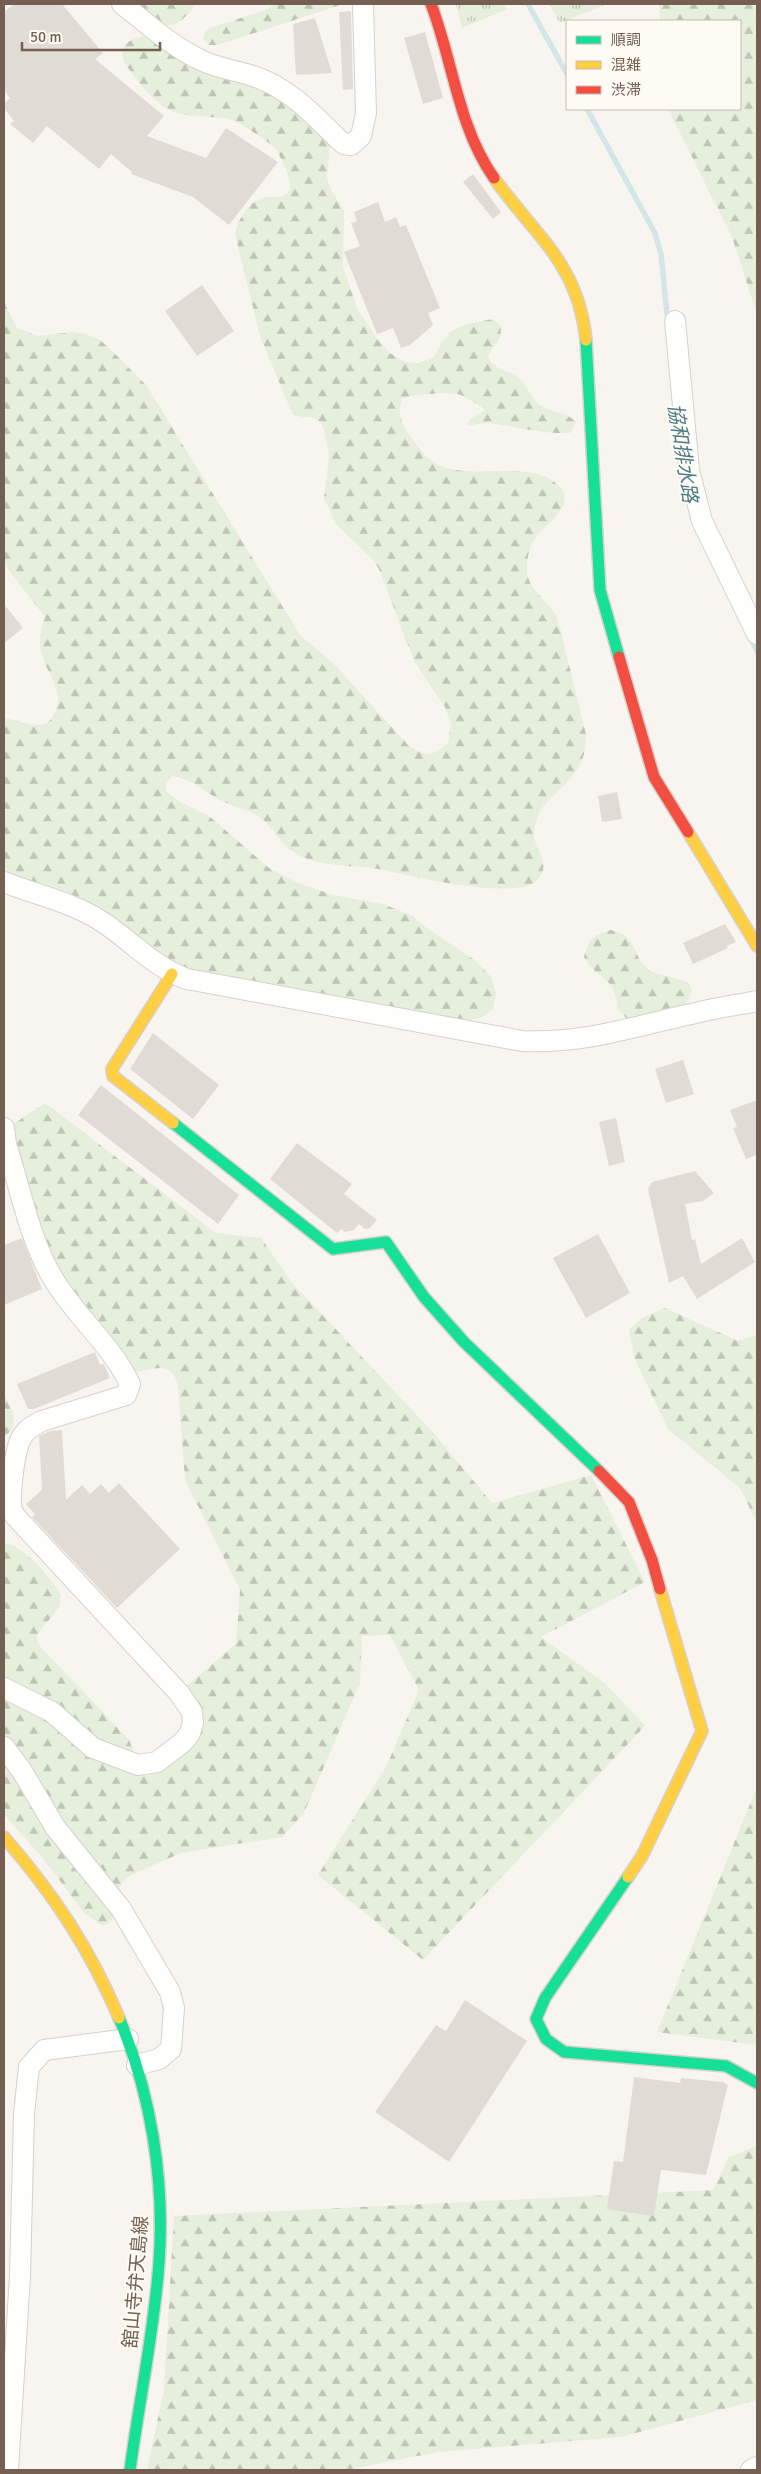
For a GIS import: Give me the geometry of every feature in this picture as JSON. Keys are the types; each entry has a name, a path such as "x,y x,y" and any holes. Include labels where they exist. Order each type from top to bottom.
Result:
{"street":[{"path":"122,4 183,51 204,62 250,74 286,92 338,139 350,144 361,136 366,113 363,4"},
{"path":"431,4 444,37 469,127 480,154 494,179 565,269 579,298 586,338 600,590 654,777 757,946"},
{"path":"675,321 689,470 702,521 757,634"},
{"path":"4,882 84,912 101,921 172,974 188,979 522,1041 547,1042 597,1037 701,1011 757,1001"},
{"path":"172,974 115,1063 112,1069 113,1076 333,1249 386,1242 424,1297 464,1342 618,1489 629,1502 652,1560 702,1731 642,1856 545,1998 536,2019 546,2039 564,2052 726,2066 757,2083"},
{"path":"4,1128 12,1163 46,1265 61,1289 116,1357 130,1384 126,1395 42,1421 30,1427 22,1437 18,1449 11,1508 15,1516 179,1693 192,1712 193,1723 190,1733 183,1742 157,1762 138,1765 93,1748 52,1712 4,1688"},
{"path":"4,1747 22,1770 55,1827 120,1909 170,1992 174,2008 171,2049 159,2059 137,2066"},
{"name":"舘山寺弁天島線","path":"4,1837 49,1890 80,1936 107,1986 137,2066 155,2148 160,2233 156,2289 130,2470"},
{"path":"8,2470 20,2276 24,2114 29,2067 44,2050 128,2038"},
{"path":"751,2470 757,2467"}],"green space":[{"path":"133,4 196,4 180,22 166,25"},
{"path":"275,4 343,4 218,45 209,45 203,39 205,32 210,28 265,10"},
{"path":"456,4 504,4 507,9 462,28"},
{"path":"549,4 607,4 566,20 560,23"},
{"path":"659,4 757,4 757,314 732,237 668,110 741,110 741,20 660,20"},
{"path":"146,36 269,90 324,135 330,146 327,177 330,188 344,211 343,267 357,308 377,339 390,353 405,362 418,363 434,357 441,343 453,330 466,324 493,319 500,324 501,334 488,357 491,362 498,368 519,378 534,400 541,406 569,416 576,422 570,433 538,431 487,423 467,425 469,420 484,410 464,396 449,393 422,394 407,397 402,399 400,409 402,423 411,437 427,457 441,466 475,472 529,472 545,476 558,485 563,492 565,499 563,506 532,544 528,556 527,569 530,582 556,616 586,734 586,745 577,769 545,804 538,815 534,835 542,858 543,868 542,874 538,879 527,886 487,888 437,881 379,869 314,861 291,850 263,820 254,814 222,801 192,783 179,778 172,776 166,783 166,791 178,801 209,816 269,868 296,882 333,895 383,904 413,916 424,926 476,961 491,977 496,993 493,1009 483,1017 468,1021 189,972 4,874 4,718 30,724 45,724 55,712 58,696 43,659 40,646 40,633 45,617 4,564 4,302 16,327 37,336 73,332 86,334 100,340 110,349 146,385 300,635 333,663 408,745 420,752 429,754 438,751 448,743 451,724 445,707 414,661 379,569 373,560 336,524 324,498 329,457 324,428 319,421 311,417 301,418 292,413 260,336 235,234 238,223 251,204 265,197 283,196 289,191 289,178 279,154 274,147 254,132 232,120 178,113 159,103 140,84 123,59 122,53 126,44"},
{"path":"611,930 625,935 634,947 640,961 649,971 688,982 692,991 687,1002 678,1010 638,1020 626,1018 617,1008 614,990 610,984 594,970 584,957 592,938"},
{"path":"45,1103 216,1233 261,1238 293,1284 431,1430 492,1503 591,1475 645,1582 541,1637 606,1684 645,1726 423,1960 318,1875 387,1765 419,1690 390,1635 362,1636 360,1683 304,1813 282,1837 181,1853 131,1875 123,1881 118,1891 115,1915 109,1923 101,1925 84,1913 43,1858 4,1815 4,1543 20,1550 36,1563 61,1595 58,1608 36,1638 39,1645 129,1740 139,1763 187,1746 183,1689 236,1644 240,1590 185,1480 178,1385 175,1377 166,1369 155,1368 135,1372 127,1365 51,1263 9,1127"},
{"path":"665,1308 738,1341 757,1335 757,1523 740,1488 668,1429 634,1357 629,1329 644,1317"},
{"path":"4,1392 14,1416 13,1428 4,1438"},
{"path":"757,1787 757,2045 657,2032"},
{"path":"757,2146 757,2400 621,2437 438,2452 346,2470 147,2470 164,2389 174,2216 713,2190 729,2157"}],"building":[{"path":"14,4 62,4 103,53 95,59 164,116 147,136 206,158 226,128 278,162 229,225 193,197 131,174 132,172 111,154 99,169 47,126 33,143 10,124 14,121 4,108 4,103 10,98 4,90 4,12"},
{"path":"351,11 353,89 343,90 339,12"},
{"path":"315,18 332,73 296,75 293,24"},
{"path":"425,32 443,98 423,104 404,38"},
{"path":"473,174 501,212 493,219 463,182"},
{"path":"378,202 385,222 396,217 400,227 406,225 440,308 428,313 433,325 410,345 401,348 393,328 377,334 344,252 360,246 351,223 357,221 354,212"},
{"path":"202,285 234,331 197,356 165,311"},
{"path":"4,604 23,628 4,643"},
{"path":"617,792 622,819 602,822 598,796"},
{"path":"725,924 736,942 727,946 728,948 693,964 683,943"},
{"path":"153,1033 219,1085 193,1119 130,1069"},
{"path":"683,1060 694,1094 666,1103 655,1069"},
{"path":"101,1085 239,1195 218,1224 78,1115"},
{"path":"757,1100 757,1155 746,1159 733,1128 737,1127 730,1110"},
{"path":"616,1118 625,1162 609,1166 599,1122"},
{"path":"297,1143 352,1184 344,1194 377,1220 370,1228 365,1229 359,1224 354,1230 345,1232 342,1229 337,1233 270,1179"},
{"path":"695,1171 714,1193 703,1201 685,1204 692,1240 695,1239 701,1264 742,1238 755,1262 697,1299 683,1276 669,1283 648,1189 652,1182"},
{"path":"598,1234 630,1293 586,1318 553,1258"},
{"path":"22,1238 42,1289 4,1305 4,1245"},
{"path":"95,1352 100,1365 104,1364 110,1378 34,1409 28,1409 17,1384"},
{"path":"62,1430 66,1500 82,1485 90,1494 101,1484 109,1493 119,1483 180,1549 117,1608 32,1517 35,1514 26,1504 42,1490 39,1436 50,1431"},
{"path":"465,2000 527,2041 449,2162 375,2112 436,2025 446,2031"},
{"path":"634,2077 680,2083 681,2078 723,2082 728,2085 706,2175 661,2170 654,2216 607,2209 614,2161 623,2162"}],"waterway":[{"name":"協和排水路","path":"528,4 566,72"},
{"name":"協和排水路","path":"588,110 655,233 661,254 667,314"},
{"name":"協和排水路","path":"750,637 757,651"}],"traffic: fast":[{"path":"586,340 600,590 619,657"},
{"path":"173,1123 333,1249 386,1242 424,1297 464,1342 599,1471"},
{"path":"628,1877 545,1998 536,2019 546,2039 564,2052 726,2066 757,2083"},
{"path":"119,2018 140,2076 147,2107 153,2138 160,2201 157,2289 130,2470"}],"traffic: slow":[{"path":"494,178 553,252 564,270 574,290 586,340"},
{"path":"688,832 757,946"},
{"path":"172,974 112,1069 113,1076 173,1123"},
{"path":"628,1877 642,1856 702,1731 660,1589"},
{"path":"4,1837 39,1880 83,1945 119,2018"}],"traffic: jam":[{"path":"431,4 464,116 482,158 494,178"},
{"path":"619,657 654,777 688,832"},
{"path":"599,1471 629,1502 652,1560 660,1589"}]}
